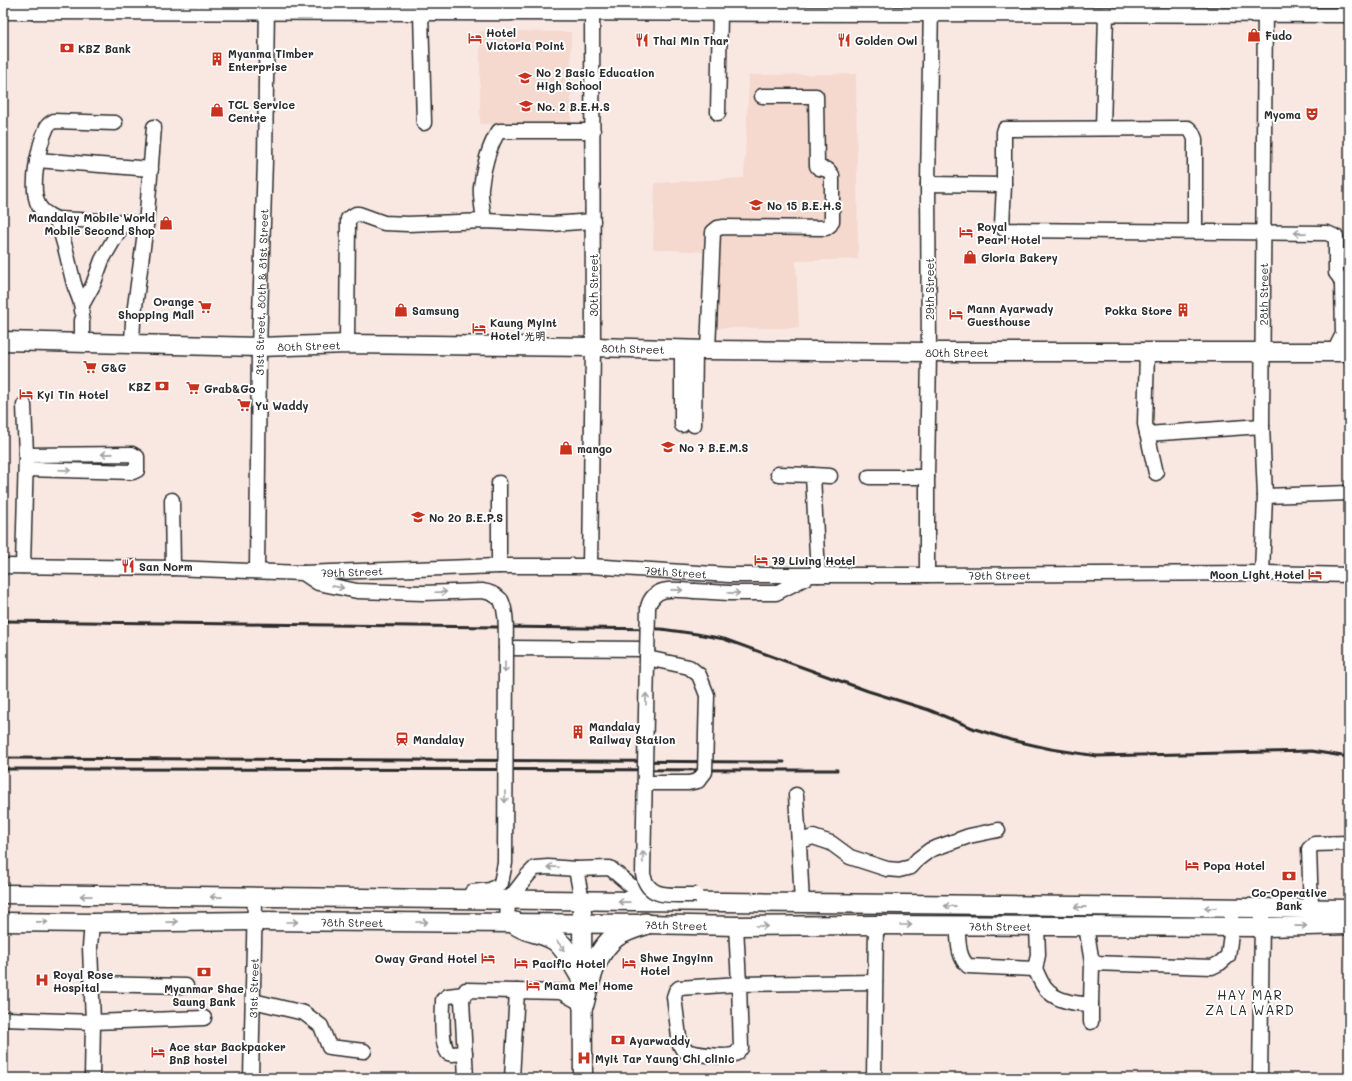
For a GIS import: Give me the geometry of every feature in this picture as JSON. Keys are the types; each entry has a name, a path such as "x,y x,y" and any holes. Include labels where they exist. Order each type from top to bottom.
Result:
{"highway":[{"path":"511,923 554,938 562,946 582,978"},
{"path":"583,1004 592,969 608,943 617,936 645,924"}],"main road":[{"name":"80th Street","path":"3,341 259,347 347,344 594,347 695,350 929,352 1342,352"},
{"name":"78th Street","path":"3,894 508,901 1349,909"},
{"path":"582,901 583,1078"},
{"name":"78th Street","path":"3,922 92,923 254,921 582,923 736,926 958,925 1262,927 1349,925"}],"street":[{"path":"3,12 42,8 425,10 592,8 720,14 931,8 1050,9 1106,14 1147,9 1265,9 1349,15"},
{"name":"31st Street, 80th & 81st Street","path":"257,571 259,347 265,160 267,8"},
{"name":"30th Street","path":"590,566 594,347 592,8"},
{"name":"29th Street","path":"928,576 928,184 931,8"},
{"name":"28th Street","path":"1262,574 1265,496 1262,426 1264,353 1263,232 1265,9"},
{"path":"424,123 425,10"},
{"path":"718,113 720,14"},
{"path":"1103,128 1106,14"},
{"path":"688,425 695,350 713,232 718,228 724,227 826,228 830,225 832,220 832,176 828,170 817,166 816,96 762,96"},
{"path":"115,123 54,121 48,125 37,160 35,191 38,205 45,214 56,219 124,222 146,225"},
{"path":"132,344 133,318 146,225 154,127"},
{"path":"1195,232 1195,138 1188,128 1005,129 1002,225 1004,229 1195,232 1328,233 1336,237 1336,274 1340,278 1342,284 1346,334 1342,352"},
{"path":"484,221 481,187 489,151 499,131 593,131"},
{"path":"37,160 151,169"},
{"path":"928,184 1004,185"},
{"path":"347,344 348,219 356,214 384,223 408,224 484,221 552,224 593,221"},
{"path":"56,219 63,236 82,312 82,342"},
{"path":"82,312 102,260 124,222"},
{"path":"1147,353 1145,424 1156,473"},
{"path":"23,566 26,462 24,405"},
{"path":"1147,434 1262,426"},
{"path":"132,454 137,457 137,470 133,472 26,462 132,454"},
{"path":"778,474 830,476"},
{"path":"796,795 799,844 794,904 773,900 656,893 647,886 644,881 649,601 658,592 664,590 776,593 815,575 813,475"},
{"path":"869,476 927,477"},
{"path":"499,483 499,566"},
{"path":"1265,496 1349,493"},
{"path":"172,500 173,568"},
{"name":"79th Street","path":"3,566 173,568 303,574 499,566 590,566 729,574 928,576 1262,574 1349,575"},
{"path":"303,574 318,583 357,591 422,593 490,592 496,595 504,606 506,648 505,855 504,874 501,883 491,890 392,894 380,899"},
{"path":"506,648 647,653 689,667 700,676 707,695 705,772 698,781 688,783 645,783"},
{"path":"799,844 804,840 813,837 832,843 850,857 887,870 899,870 911,867 918,858 930,850 969,836 998,830"},
{"path":"1311,909 1309,849 1314,844 1349,843"},
{"path":"511,923 508,901 535,868 610,868 650,902"},
{"path":"576,869 582,901"},
{"name":"31st Street","path":"251,1078 255,898"},
{"path":"1092,963 1212,967 1220,963 1228,956 1232,927 1231,909"},
{"path":"1260,1078 1263,909"},
{"path":"92,923 90,947 94,1022 92,1078"},
{"path":"874,1078 876,925"},
{"path":"958,925 960,953 963,961 968,966 1035,969"},
{"path":"736,926 739,984 741,1048 737,1053 729,1056 692,1054 683,1050 680,1045 674,997 679,988 739,984 875,982"},
{"path":"1037,926 1038,955 1035,969 1044,988 1056,998 1081,1004 1091,1004"},
{"path":"1086,926 1092,963 1091,1022"},
{"path":"92,984 186,986"},
{"path":"466,1078 462,1000 466,990 561,992 583,1004"},
{"path":"512,1078 517,991"},
{"path":"464,994 445,997 443,1000 443,1014 445,1049 448,1053 452,1054 465,1053"},
{"path":"253,1001 304,1013 321,1026 328,1047 364,1051"},
{"path":"3,1020 94,1022 204,1018"}],"shaded area":[{"name":"No 2 Basic Education High School","path":"480,31 571,32 571,125 480,124"},
{"name":"No 15 B.E.H.S","path":"856,74 858,259 796,261 799,328 703,328 706,252 653,249 655,183 744,178 749,75"}],"railway":[{"path":"3,621 661,629 724,639 868,691 929,710 975,729 1011,740 1051,749 1097,756 1311,751 1349,757"},
{"path":"3,758 784,762"},
{"path":"3,769 837,770"}],"place":[{"name":"Fudo","path":"1254,35"},
{"name":"Hotel Victoria Point","path":"475,38"},
{"name":"Thai Min Thar","path":"642,40"},
{"name":"Golden Owl","path":"844,40"},
{"name":"KBZ Bank","path":"67,48"},
{"name":"Myanma Timber Enterprise","path":"217,59"},
{"name":"No 2 Basic Education High School","path":"525,78"},
{"name":"No. 2 B.E.H.S","path":"526,106"},
{"name":"TCL Service Centre","path":"217,110"},
{"name":"Myoma","path":"1312,114"},
{"name":"No 15 B.E.H.S","path":"756,205"},
{"name":"Mandalay Mobile World Mobile Second Shop","path":"166,223"},
{"name":"Royal Pearl Hotel","path":"966,232"},
{"name":"Gloria Bakery","path":"970,257"},
{"name":"Orange Shopping Mall","path":"205,307"},
{"name":"Samsung","path":"401,310"},
{"name":"Pokka Store","path":"1183,310"},
{"name":"Mann Ayarwady Guesthouse","path":"956,314"},
{"name":"Kaung Myint Hotel 光明","path":"479,328"},
{"name":"G&G","path":"90,367"},
{"name":"KBZ","path":"162,386"},
{"name":"Grab&Go","path":"193,388"},
{"name":"Kyi Tin Hotel","path":"26,394"},
{"name":"Yu Waddy","path":"244,405"},
{"name":"No 7 B.E.M.S","path":"668,447"},
{"name":"mango","path":"566,448"},
{"name":"No 20 B.E.P.S","path":"418,517"},
{"name":"79 Living Hotel","path":"761,560"},
{"name":"San Norm","path":"128,566"},
{"name":"Moon Light Hotel","path":"1315,574"},
{"name":"Mandalay Railway Station","path":"578,732"},
{"name":"Mandalay","path":"402,739"},
{"name":"Popa Hotel","path":"1192,865"},
{"name":"Co-Operative Bank","path":"1289,876"},
{"name":"Oway Grand Hotel","path":"488,958"},
{"name":"Pacific Hotel","path":"521,963"},
{"name":"Shwe Ingyinn Hotel","path":"629,963"},
{"name":"Myanmar Shae Saung Bank","path":"204,972"},
{"name":"Royal Rose Hospital","path":"42,980"},
{"name":"Mama Mei Home","path":"533,985"},
{"name":"Ayarwaddy","path":"618,1040"},
{"name":"Ace star Backpacker BnB hostel","path":"158,1052"},
{"name":"Myit Tar Yaung Chi clinic","path":"584,1058"}],"district":[{"name":"HAY MAR ZA LA WARD","path":"1250,1002"}]}
